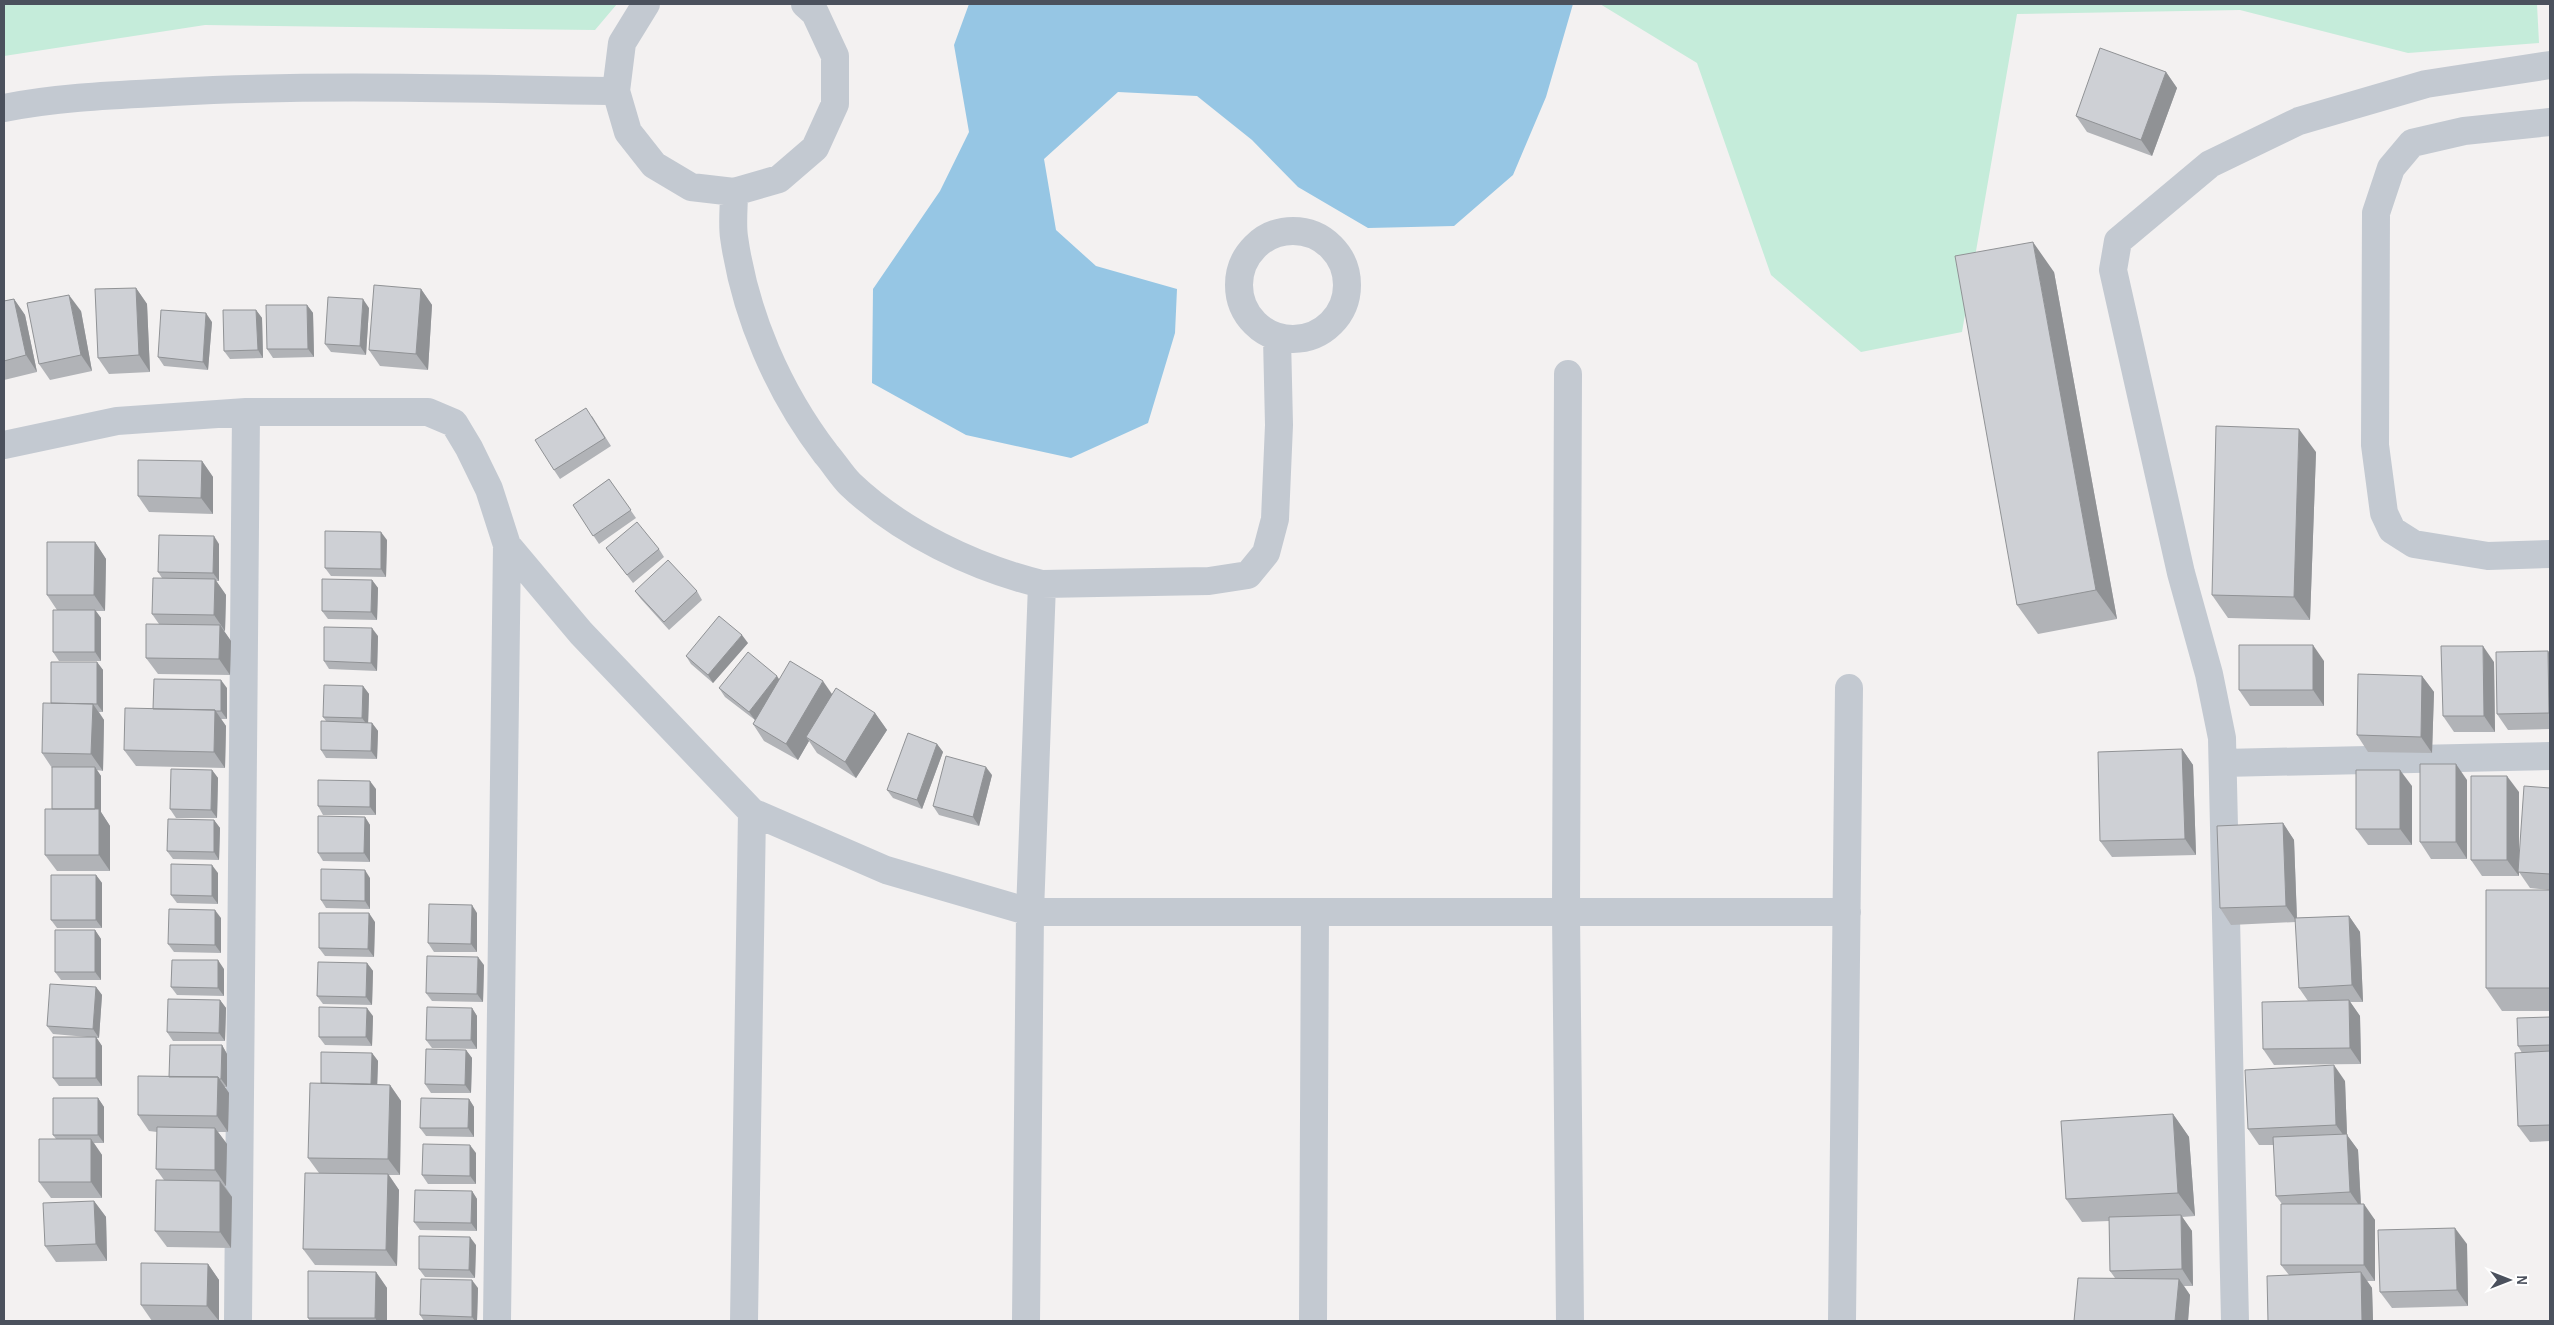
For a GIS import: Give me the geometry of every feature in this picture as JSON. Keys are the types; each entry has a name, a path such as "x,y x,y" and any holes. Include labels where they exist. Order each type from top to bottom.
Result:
{"street":[{"path":"646,4 622,43 616,91 628,132 654,166 692,187 734,192 780,179 815,148 835,104 835,56 815,13 805,4"},
{"path":"2235,1321 2222,738 2209,674 2181,573 2113,270 2118,241 2210,164 2299,122 2426,84 2550,65"},
{"path":"4,108 26,103 126,94 250,88 616,91"},
{"path":"2550,122 2464,131 2412,143 2391,168 2376,213 2375,435 2384,513 2392,530 2414,544 2488,556 2550,554"},
{"path":"734,192 734,236 747,298 773,368 807,428 849,483 889,515 929,539 1004,575 1042,584 1209,581 1248,576 1266,554 1275,519 1279,425 1277,338"},
{"path":"1568,374 1566,912 1570,1321"},
{"path":"238,1321 246,412"},
{"path":"4,444 117,422 246,412 428,412 454,423 469,448 489,489 508,545 497,1321"},
{"path":"508,545 581,633 752,812 886,870 1030,912 1847,912"},
{"path":"1026,1321 1030,912 1042,584"},
{"path":"1842,1321 1849,688"},
{"path":"2223,763 2550,756"},
{"path":"744,1321 752,812"},
{"path":"1313,1321 1315,912"}],"green space":[{"path":"4,4 617,4 595,30 205,25 4,56"},
{"path":"1600,4 2537,4 2539,43 2408,53 2240,10 2017,14 1962,332 1861,352 1771,275 1697,63"}],"water":[{"path":"969,4 1573,4 1546,97 1513,175 1454,226 1368,228 1298,187 1252,140 1197,96 1118,92 1044,159 1056,230 1096,266 1177,289 1175,333 1148,423 1071,458 966,435 872,383 873,289 940,191 969,132 954,45"}],"building":[{"path":"2100,48 2166,72 2141,140 2076,116"},
{"path":"2033,242 2096,590 2017,605 1955,256"},
{"path":"374,285 421,289 416,354 369,350"},
{"path":"136,288 139,355 98,358 95,289"},
{"path":"69,295 81,355 39,364 27,303"},
{"path":"328,297 363,299 360,346 325,344"},
{"path":"14,299 26,355 4,361 4,301"},
{"path":"266,305 307,305 308,349 267,349"},
{"path":"161,310 206,313 203,362 158,357"},
{"path":"223,310 256,310 258,350 224,351"},
{"path":"586,408 605,438 554,470 535,440"},
{"path":"2216,426 2299,429 2294,597 2212,595"},
{"path":"138,460 202,461 201,498 138,496"},
{"path":"609,479 631,510 593,536 573,505"},
{"path":"637,522 659,549 627,575 606,548"},
{"path":"325,531 381,532 381,569 325,568"},
{"path":"159,535 214,536 213,573 158,572"},
{"path":"47,542 95,542 94,595 47,595"},
{"path":"668,560 697,591 664,622 635,591"},
{"path":"153,578 215,579 214,615 152,614"},
{"path":"322,579 372,580 371,612 322,611"},
{"path":"53,610 95,610 95,652 53,652"},
{"path":"719,616 742,635 708,675 686,656"},
{"path":"146,624 220,625 219,659 146,658"},
{"path":"324,627 372,628 371,663 324,661"},
{"path":"2239,645 2313,645 2313,690 2239,690"},
{"path":"2441,646 2483,646 2484,716 2443,716"},
{"path":"2548,651 2549,713 2497,714 2496,652"},
{"path":"748,652 777,676 749,712 719,688"},
{"path":"790,661 823,681 786,744 753,724"},
{"path":"51,662 97,662 97,704 51,703"},
{"path":"2358,674 2422,676 2421,737 2357,735"},
{"path":"154,679 221,680 221,711 153,709"},
{"path":"324,685 363,686 362,718 323,717"},
{"path":"836,688 875,713 845,762 806,737"},
{"path":"43,703 93,704 91,754 42,753"},
{"path":"125,708 215,710 214,752 124,750"},
{"path":"321,721 372,723 371,751 321,750"},
{"path":"908,733 937,744 917,800 887,790"},
{"path":"2182,749 2185,839 2100,841 2098,752"},
{"path":"946,756 986,767 973,817 933,806"},
{"path":"2420,764 2456,764 2456,842 2420,842"},
{"path":"52,767 95,767 95,809 52,809"},
{"path":"171,769 212,770 211,810 170,809"},
{"path":"2356,770 2400,770 2400,829 2356,829"},
{"path":"2471,776 2507,776 2507,860 2471,860"},
{"path":"318,780 370,781 370,807 318,806"},
{"path":"2524,786 2550,788 2550,874 2518,872"},
{"path":"45,809 99,809 99,855 45,855"},
{"path":"318,816 365,817 364,853 318,853"},
{"path":"168,819 214,820 214,852 167,851"},
{"path":"2283,823 2286,906 2220,908 2217,826"},
{"path":"171,864 212,865 212,896 171,895"},
{"path":"321,869 365,870 365,901 321,900"},
{"path":"51,875 96,875 96,920 51,920"},
{"path":"2486,890 2550,890 2550,988 2486,988"},
{"path":"429,904 472,905 471,944 428,943"},
{"path":"169,909 215,910 215,945 168,944"},
{"path":"319,913 369,913 368,949 319,948"},
{"path":"2349,916 2352,985 2299,988 2295,918"},
{"path":"55,930 95,930 95,972 55,972"},
{"path":"427,956 478,957 477,994 426,993"},
{"path":"172,960 218,960 218,988 171,987"},
{"path":"318,962 367,963 366,997 317,996"},
{"path":"50,984 96,987 93,1029 47,1026"},
{"path":"168,999 220,1000 219,1033 167,1032"},
{"path":"2349,1000 2350,1048 2263,1049 2262,1002"},
{"path":"319,1007 367,1008 366,1037 319,1037"},
{"path":"427,1007 472,1008 471,1040 426,1040"},
{"path":"2550,1017 2550,1045 2518,1046 2517,1018"},
{"path":"53,1037 96,1037 96,1078 53,1078"},
{"path":"170,1045 222,1045 221,1079 218,1077 169,1077"},
{"path":"426,1049 466,1050 465,1085 425,1084"},
{"path":"2550,1051 2550,1125 2518,1126 2515,1053"},
{"path":"321,1052 372,1053 371,1084 321,1083"},
{"path":"2334,1065 2336,1125 2248,1129 2245,1070"},
{"path":"138,1076 218,1077 217,1116 138,1115"},
{"path":"310,1083 390,1085 388,1159 308,1158"},
{"path":"53,1098 98,1098 98,1135 53,1135"},
{"path":"421,1098 469,1099 468,1128 420,1128"},
{"path":"2173,1114 2178,1193 2066,1199 2061,1121"},
{"path":"157,1127 215,1128 215,1170 156,1169"},
{"path":"2347,1134 2350,1192 2276,1196 2273,1137"},
{"path":"39,1139 91,1139 91,1182 39,1182"},
{"path":"423,1144 470,1145 470,1176 422,1175"},
{"path":"305,1173 388,1174 386,1250 303,1249"},
{"path":"156,1180 220,1181 220,1232 155,1231"},
{"path":"415,1190 472,1191 471,1223 414,1222"},
{"path":"94,1201 96,1244 45,1246 43,1203"},
{"path":"2281,1204 2364,1204 2364,1265 2281,1265"},
{"path":"2181,1215 2182,1269 2110,1271 2109,1217"},
{"path":"2455,1228 2457,1290 2380,1292 2378,1230"},
{"path":"419,1236 470,1237 469,1270 419,1269"},
{"path":"141,1263 208,1264 207,1306 141,1305"},
{"path":"308,1271 376,1272 375,1318 308,1318"},
{"path":"2361,1272 2362,1321 2268,1321 2267,1276"},
{"path":"2078,1278 2179,1279 2175,1321 2074,1321"},
{"path":"421,1279 472,1280 472,1317 420,1315"}]}
